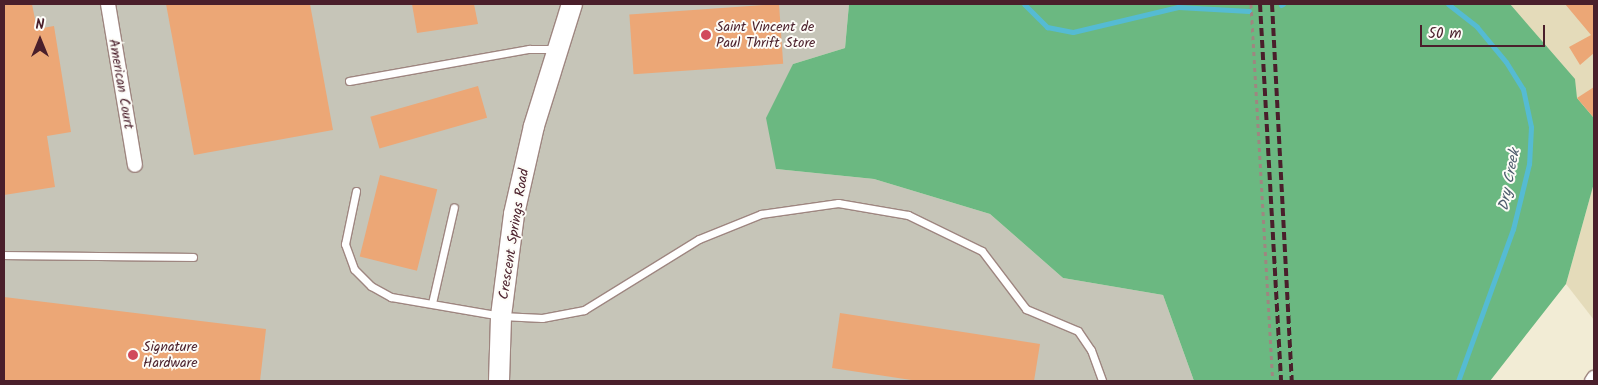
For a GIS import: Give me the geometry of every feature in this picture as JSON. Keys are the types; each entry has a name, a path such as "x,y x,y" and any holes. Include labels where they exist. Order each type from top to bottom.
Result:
{"main road":[{"name":"Crescent Springs Road","path":"499,381 501,316 523,172 572,4"}],"street":[{"name":"American Court","path":"108,4 135,165"}],"lane":[{"path":"101,4 108,4"},
{"path":"349,81 529,49 558,49"},
{"path":"356,191 345,244 354,269 371,286 391,296 501,316 542,318 584,310 730,224 796,206 838,203 908,215 982,251 1026,309 1078,332 1091,350 1102,381"},
{"path":"432,303 454,207"},
{"path":"4,255 193,257"}],"path":[{"path":"1251,4 1273,381"}],"shaded area":[{"path":"4,4 849,4 845,48 793,64 776,169 874,179 990,214 1063,278 1163,295 1194,381 4,381"},
{"path":"1510,4 1594,4 1594,118 1577,98"},
{"path":"1594,183 1594,320 1566,284"}],"green space":[{"path":"849,4 1510,4 1575,79 1577,98 1594,118 1594,183 1566,284 1490,381 1194,381 1163,295 1063,278 990,214 874,179 776,169 766,118 793,64 845,48"}],"building":[{"path":"4,4 32,4 37,29 54,26 71,132 47,136 55,187 4,195"},
{"path":"166,4 310,4 333,130 194,155"},
{"path":"412,4 474,4 478,24 417,33"},
{"name":"Saint Vincent de Paul Thrift Store","path":"779,4 783,64 634,74 629,14"},
{"path":"1565,4 1594,4 1594,53 1580,65 1569,47 1591,35"},
{"path":"478,86 487,118 379,149 370,117"},
{"path":"1594,87 1594,118 1577,98"},
{"path":"380,175 437,189 417,271 360,257"},
{"name":"Signature Hardware","path":"4,297 266,329 260,381 4,381"},
{"path":"840,313 1040,344 1034,381 918,381 832,368"}],"waterway":[{"name":"Dry Creek","path":"1024,4 1047,27 1073,32 1178,7 1249,11"},
{"name":"Dry Creek","path":"1448,4 1477,27 1506,62 1523,89 1531,127 1529,164 1513,229 1458,381"}],"railway":[{"path":"1260,4 1281,381"},
{"path":"1272,4 1292,381"}],"place":[{"name":"Saint Vincent de Paul Thrift Store","path":"706,35"},
{"name":"Signature Hardware","path":"133,355"}]}
